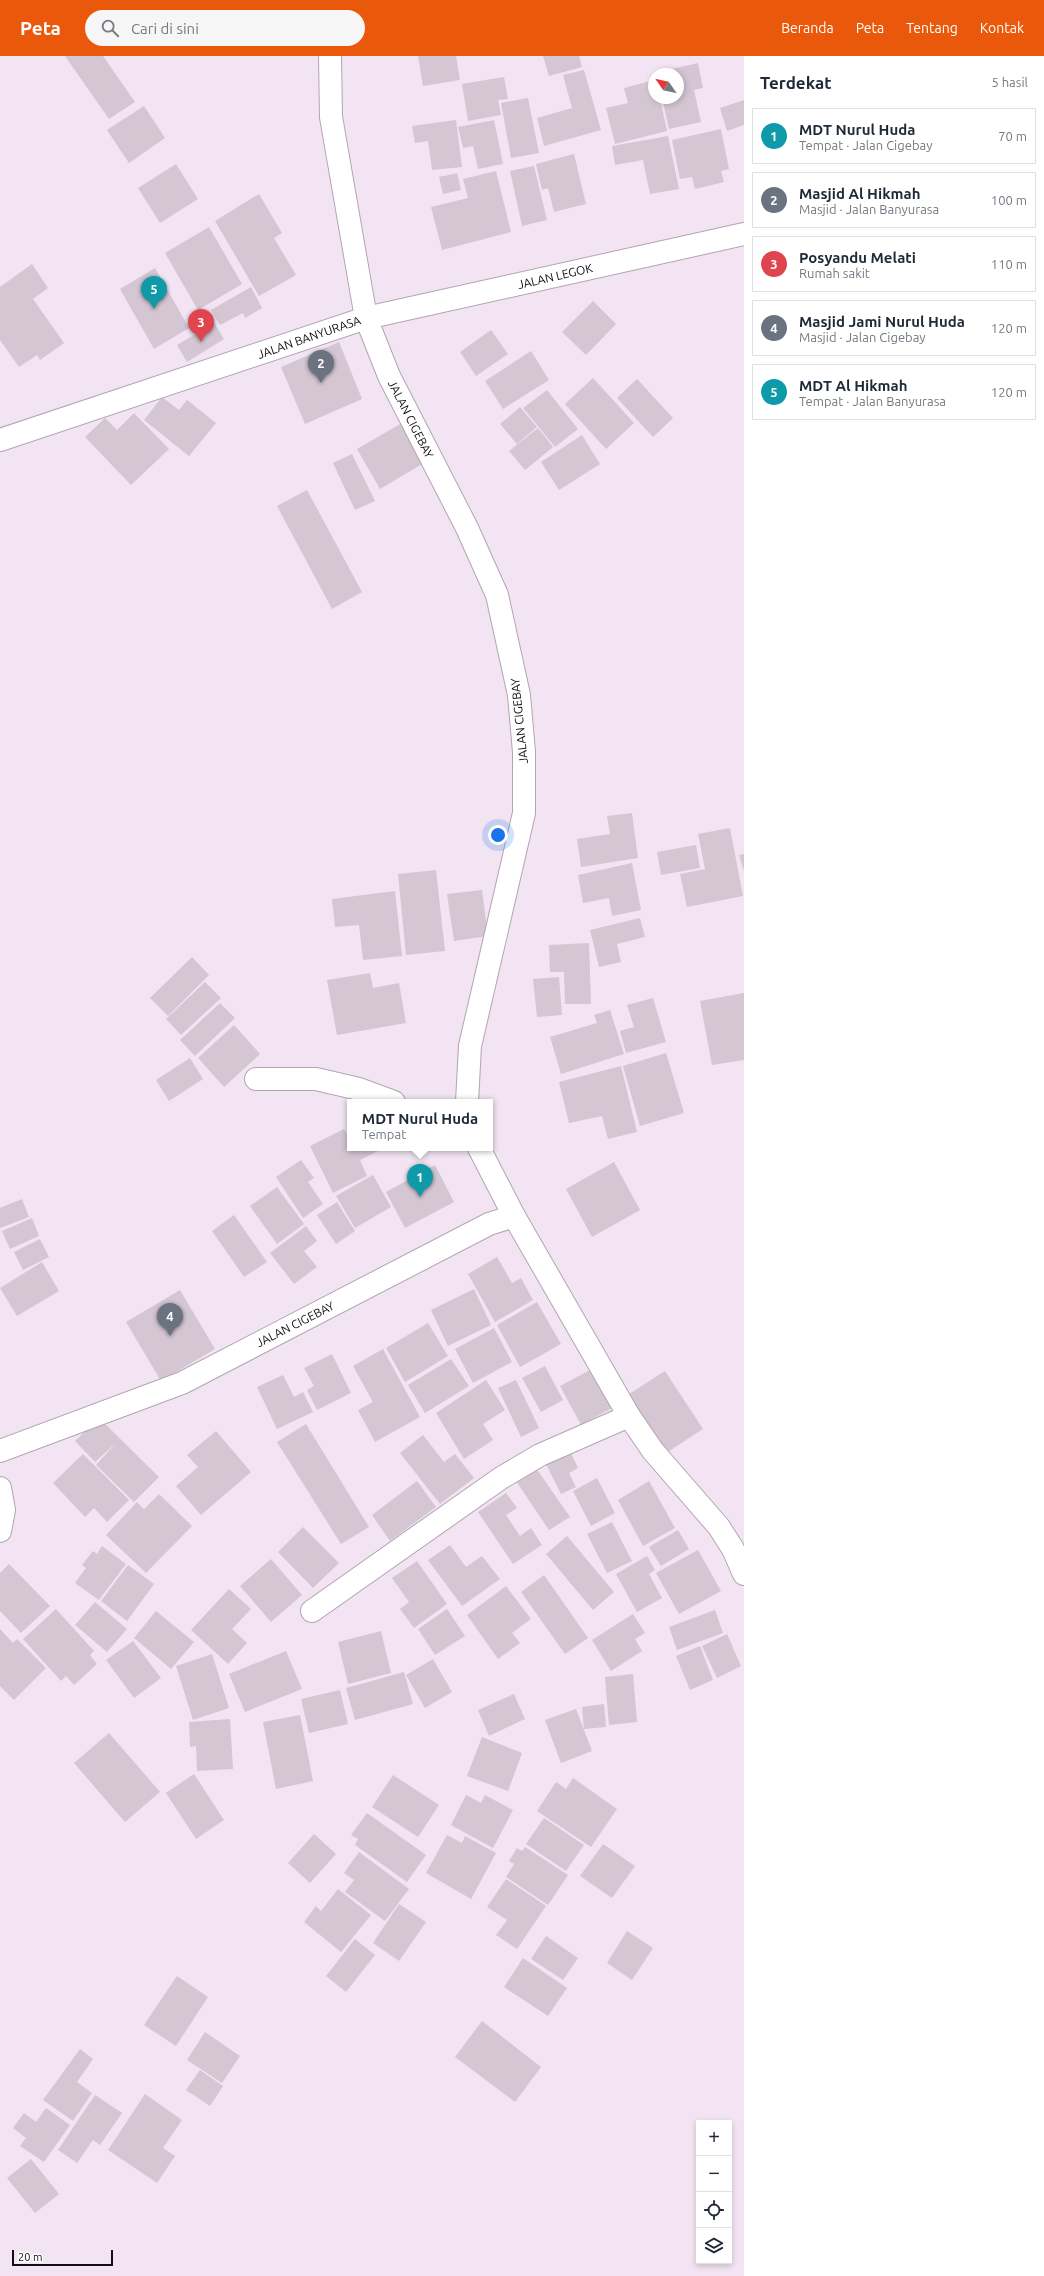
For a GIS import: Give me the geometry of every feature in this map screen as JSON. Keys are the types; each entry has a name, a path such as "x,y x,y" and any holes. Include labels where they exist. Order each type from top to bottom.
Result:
{"street":[{"name":"JALAN BANYURASA","path":"0,440 366,318 331,117 330,56"},
{"name":"JALAN LEGOK","path":"366,318 744,234"},
{"name":"JALAN CIGEBAY","path":"366,318 389,376 467,528 497,595 519,695 524,752 524,813 470,1046 467,1099"},
{"path":"256,1079 316,1078 359,1088 386,1099"},
{"path":"481,1151 514,1216 629,1416 653,1451 719,1527 733,1549 744,1574"},
{"name":"JALAN CIGEBAY","path":"0,1451 182,1383 489,1224 514,1216"},
{"path":"312,1611 501,1478 540,1455 629,1416"},
{"path":"0,1488 4,1510 0,1531"}],"building":[{"path":"65,56 103,56 135,102 109,119"},
{"path":"418,56 456,56 460,80 423,86"},
{"path":"543,56 579,56 582,67 549,76"},
{"path":"698,63 703,88 694,90 701,122 669,129 663,104 684,104 684,68 676,68"},
{"path":"584,70 601,130 544,146 537,118 572,108 563,75"},
{"path":"504,77 508,99 498,100 501,115 468,121 462,84"},
{"path":"648,82 648,104 661,104 667,131 615,144 606,108 628,103 624,88"},
{"path":"528,98 539,153 511,158 501,103"},
{"path":"744,100 744,125 727,131 720,108"},
{"path":"144,106 165,138 129,163 107,130"},
{"path":"456,120 462,167 432,170 428,141 415,143 412,126"},
{"path":"494,120 503,164 478,169 473,146 463,148 458,127"},
{"path":"721,129 729,169 721,171 724,182 695,189 692,177 680,179 672,140"},
{"path":"668,136 679,189 650,194 643,160 615,165 612,146"},
{"path":"574,154 586,204 554,212 548,188 542,190 536,164"},
{"path":"176,164 198,199 160,223 138,188"},
{"path":"534,166 547,220 522,226 510,171"},
{"path":"496,171 511,232 442,250 431,207 468,198 463,179"},
{"path":"457,173 461,190 443,194 439,177"},
{"path":"259,194 282,233 274,238 296,275 259,296 215,221"},
{"path":"209,227 242,284 198,310 165,253"},
{"path":"32,264 48,288 33,299 64,343 40,360 37,355 19,367 0,340 0,287"},
{"path":"155,268 189,328 154,349 120,289"},
{"path":"251,287 262,308 245,318 243,313 220,325 211,310"},
{"path":"593,301 616,324 586,355 562,332"},
{"path":"214,323 224,339 187,362 177,345"},
{"path":"491,330 508,354 476,376 460,352"},
{"path":"339,342 362,399 305,424 281,367"},
{"path":"531,351 549,380 503,409 485,381"},
{"path":"593,378 634,423 606,449 565,404"},
{"path":"637,379 673,418 653,437 617,398"},
{"path":"547,390 578,429 555,447 523,408"},
{"path":"162,397 179,410 187,400 216,423 189,456 144,420"},
{"path":"520,407 537,427 517,444 500,424"},
{"path":"134,413 169,449 131,485 85,437 105,418 117,430"},
{"path":"402,423 424,463 380,489 357,449"},
{"path":"538,428 553,447 525,470 509,451"},
{"path":"582,435 600,464 559,490 541,462"},
{"path":"352,454 375,501 355,510 333,463"},
{"path":"307,490 362,592 332,609 277,506"},
{"path":"632,813 638,858 581,867 577,839 610,834 607,816"},
{"path":"730,828 743,896 687,907 680,874 705,869 698,834"},
{"path":"696,845 700,868 661,875 657,852"},
{"path":"744,854 744,871 739,855"},
{"path":"632,863 641,910 612,916 609,898 583,903 578,875"},
{"path":"436,870 445,951 406,955 398,874"},
{"path":"482,890 488,936 454,941 447,894"},
{"path":"395,891 402,956 363,960 359,925 335,927 332,899"},
{"path":"640,918 645,937 617,944 621,962 599,967 590,930"},
{"path":"589,943 591,1004 565,1004 564,972 550,972 549,945"},
{"path":"192,957 209,975 168,1016 150,998"},
{"path":"370,973 373,988 399,983 406,1023 337,1035 327,980"},
{"path":"559,977 562,1015 537,1017 533,979"},
{"path":"205,982 221,998 181,1035 166,1019"},
{"path":"744,993 744,1060 712,1065 700,1001"},
{"path":"653,998 666,1042 626,1053 620,1031 634,1027 627,1005"},
{"path":"220,1003 235,1018 195,1056 180,1040"},
{"path":"610,1010 624,1054 561,1074 550,1037 597,1023 594,1015"},
{"path":"234,1025 260,1054 224,1087 198,1058"},
{"path":"666,1053 684,1113 640,1126 623,1066"},
{"path":"190,1058 203,1079 169,1101 156,1080"},
{"path":"621,1066 637,1132 608,1139 602,1116 569,1123 559,1082"},
{"path":"344,1129 347,1134 347,1151 378,1151 360,1160 367,1176 333,1193 310,1146"},
{"path":"301,1160 314,1178 308,1182 323,1204 303,1218 276,1177"},
{"path":"614,1162 640,1210 592,1237 566,1189"},
{"path":"435,1165 454,1202 405,1228 386,1192"},
{"path":"373,1175 391,1207 355,1228 336,1196"},
{"path":"277,1187 304,1224 277,1244 250,1206"},
{"path":"22,1199 29,1217 0,1228 0,1208"},
{"path":"337,1202 355,1231 336,1244 317,1215"},
{"path":"234,1215 267,1262 244,1277 212,1231"},
{"path":"32,1218 39,1236 10,1249 2,1231"},
{"path":"306,1226 317,1241 304,1251 317,1267 294,1284 270,1253"},
{"path":"40,1239 49,1257 23,1270 14,1252"},
{"path":"497,1257 512,1283 521,1278 533,1300 495,1322 468,1274"},
{"path":"42,1262 59,1291 17,1316 0,1288"},
{"path":"474,1289 491,1325 448,1346 431,1310"},
{"path":"180,1290 215,1349 161,1381 126,1322"},
{"path":"537,1302 561,1344 520,1367 497,1325"},
{"path":"428,1323 448,1356 405,1382 386,1348"},
{"path":"494,1328 512,1362 473,1383 455,1349"},
{"path":"383,1349 420,1417 375,1442 358,1410 373,1402 353,1366"},
{"path":"332,1354 351,1393 317,1410 307,1390 314,1386 304,1368"},
{"path":"451,1359 469,1386 425,1413 408,1385"},
{"path":"545,1366 563,1400 541,1412 522,1378"},
{"path":"592,1369 614,1407 581,1425 560,1386"},
{"path":"665,1371 703,1429 663,1455 626,1396"},
{"path":"283,1375 294,1397 303,1392 313,1412 277,1429 257,1387"},
{"path":"486,1380 505,1410 483,1424 493,1440 464,1459 436,1413"},
{"path":"516,1380 539,1428 521,1437 498,1388"},
{"path":"99,1418 159,1477 134,1502 96,1465 116,1443 95,1462 75,1441"},
{"path":"306,1424 369,1527 341,1544 277,1442"},
{"path":"216,1431 251,1472 201,1515 176,1486 198,1467 187,1455"},
{"path":"423,1435 444,1462 455,1454 474,1478 440,1504 400,1453"},
{"path":"569,1449 578,1468 569,1473 576,1487 561,1494 545,1462"},
{"path":"83,1454 129,1500 107,1522 94,1508 85,1517 53,1483"},
{"path":"536,1468 570,1517 549,1530 516,1481"},
{"path":"597,1478 615,1513 591,1526 573,1491"},
{"path":"417,1481 436,1507 390,1541 372,1515"},
{"path":"649,1481 675,1528 643,1546 618,1500"},
{"path":"506,1493 517,1508 506,1515 520,1536 531,1528 542,1545 513,1564 478,1512"},
{"path":"159,1494 192,1526 146,1573 106,1535 137,1502 144,1509"},
{"path":"612,1522 632,1561 607,1573 587,1534"},
{"path":"303,1527 339,1563 313,1588 278,1552"},
{"path":"678,1530 689,1549 661,1566 649,1547"},
{"path":"567,1536 614,1592 593,1610 546,1554"},
{"path":"450,1545 466,1567 482,1556 500,1579 462,1606 428,1560"},
{"path":"102,1546 126,1564 99,1600 75,1583 86,1568 82,1565 93,1551 97,1554"},
{"path":"698,1550 721,1591 679,1614 656,1573"},
{"path":"647,1556 655,1570 649,1574 662,1598 637,1612 616,1574"},
{"path":"271,1559 302,1595 271,1622 240,1586"},
{"path":"417,1561 447,1604 414,1628 400,1609 409,1602 392,1578"},
{"path":"9,1564 50,1606 21,1633 0,1611 0,1573"},
{"path":"128,1565 154,1584 127,1621 101,1601"},
{"path":"544,1575 588,1638 565,1654 521,1592"},
{"path":"506,1586 531,1619 512,1633 520,1643 498,1659 467,1615"},
{"path":"229,1589 251,1609 232,1629 247,1643 228,1664 191,1630"},
{"path":"95,1602 127,1629 107,1652 75,1625"},
{"path":"56,1609 94,1651 90,1655 97,1664 74,1685 66,1676 61,1681 23,1639"},
{"path":"447,1609 465,1636 435,1655 418,1629"},
{"path":"715,1610 723,1633 677,1650 669,1627"},
{"path":"156,1611 194,1642 171,1669 134,1638"},
{"path":"633,1614 645,1633 635,1639 642,1651 611,1671 592,1640"},
{"path":"0,1629 13,1643 17,1639 46,1668 14,1700 0,1686"},
{"path":"381,1631 391,1673 348,1684 338,1642"},
{"path":"727,1634 741,1666 717,1678 702,1646"},
{"path":"133,1641 161,1678 134,1698 106,1660"},
{"path":"700,1646 713,1680 690,1690 676,1656"},
{"path":"286,1651 302,1689 245,1712 229,1674"},
{"path":"212,1654 229,1708 193,1720 176,1666"},
{"path":"433,1659 452,1692 425,1708 406,1675"},
{"path":"404,1672 413,1704 355,1720 346,1688"},
{"path":"633,1674 637,1722 609,1725 605,1677"},
{"path":"340,1690 348,1724 309,1733 301,1699"},
{"path":"514,1694 525,1719 489,1736 478,1710"},
{"path":"604,1704 606,1727 584,1729 582,1707"},
{"path":"576,1709 592,1751 561,1763 545,1720"},
{"path":"300,1715 313,1781 276,1789 263,1722"},
{"path":"230,1719 233,1769 197,1771 196,1746 190,1747 189,1722"},
{"path":"109,1733 160,1792 125,1822 74,1763"},
{"path":"482,1737 522,1753 508,1791 467,1776"},
{"path":"194,1774 224,1820 196,1839 166,1793"},
{"path":"393,1775 439,1805 418,1837 372,1807"},
{"path":"573,1778 617,1809 591,1847 537,1811 556,1782 566,1789"},
{"path":"466,1795 481,1803 485,1795 513,1810 493,1848 451,1825"},
{"path":"367,1813 426,1855 407,1882 355,1845 358,1839 351,1835"},
{"path":"544,1818 584,1845 566,1871 526,1844"},
{"path":"314,1834 336,1854 310,1883 288,1863"},
{"path":"447,1835 462,1843 465,1836 496,1853 471,1899 426,1873"},
{"path":"603,1844 635,1866 612,1898 580,1876"},
{"path":"525,1847 568,1875 548,1905 506,1877 514,1864 509,1861 517,1848 522,1851"},
{"path":"359,1852 409,1889 385,1921 345,1892 354,1880 344,1873"},
{"path":"506,1879 546,1906 517,1949 496,1935 507,1920 487,1907"},
{"path":"338,1889 371,1915 341,1952 304,1922 316,1906 321,1911"},
{"path":"399,1904 426,1922 399,1961 373,1943"},
{"path":"627,1931 653,1948 632,1980 607,1963"},
{"path":"546,1936 578,1958 563,1980 531,1959"},
{"path":"355,1939 375,1955 346,1992 326,1976"},
{"path":"523,1958 567,1988 548,2016 504,1987"},
{"path":"177,1976 208,1997 176,2046 144,2025"},
{"path":"482,2021 541,2067 515,2102 455,2057"},
{"path":"205,2032 240,2056 222,2083 187,2060"},
{"path":"80,2049 93,2059 77,2082 92,2093 73,2121 43,2100"},
{"path":"200,2070 223,2086 210,2106 186,2090"},
{"path":"145,2094 182,2120 163,2148 175,2156 157,2183 108,2150"},
{"path":"95,2095 122,2113 100,2145 93,2140 77,2163 58,2150"},
{"path":"46,2108 70,2125 44,2162 20,2146 26,2138 13,2128 24,2113 36,2122"},
{"path":"31,2159 59,2194 35,2213 7,2178"}],"place":[{"name":"MDT Al Hikmah","path":"154,309"},
{"name":"Posyandu Melati","path":"201,342"},
{"name":"Masjid Al Hikmah","path":"321,383"},
{"name":"MDT Nurul Huda","path":"420,1197"},
{"name":"Masjid Jami Nurul Huda","path":"170,1336"}]}
